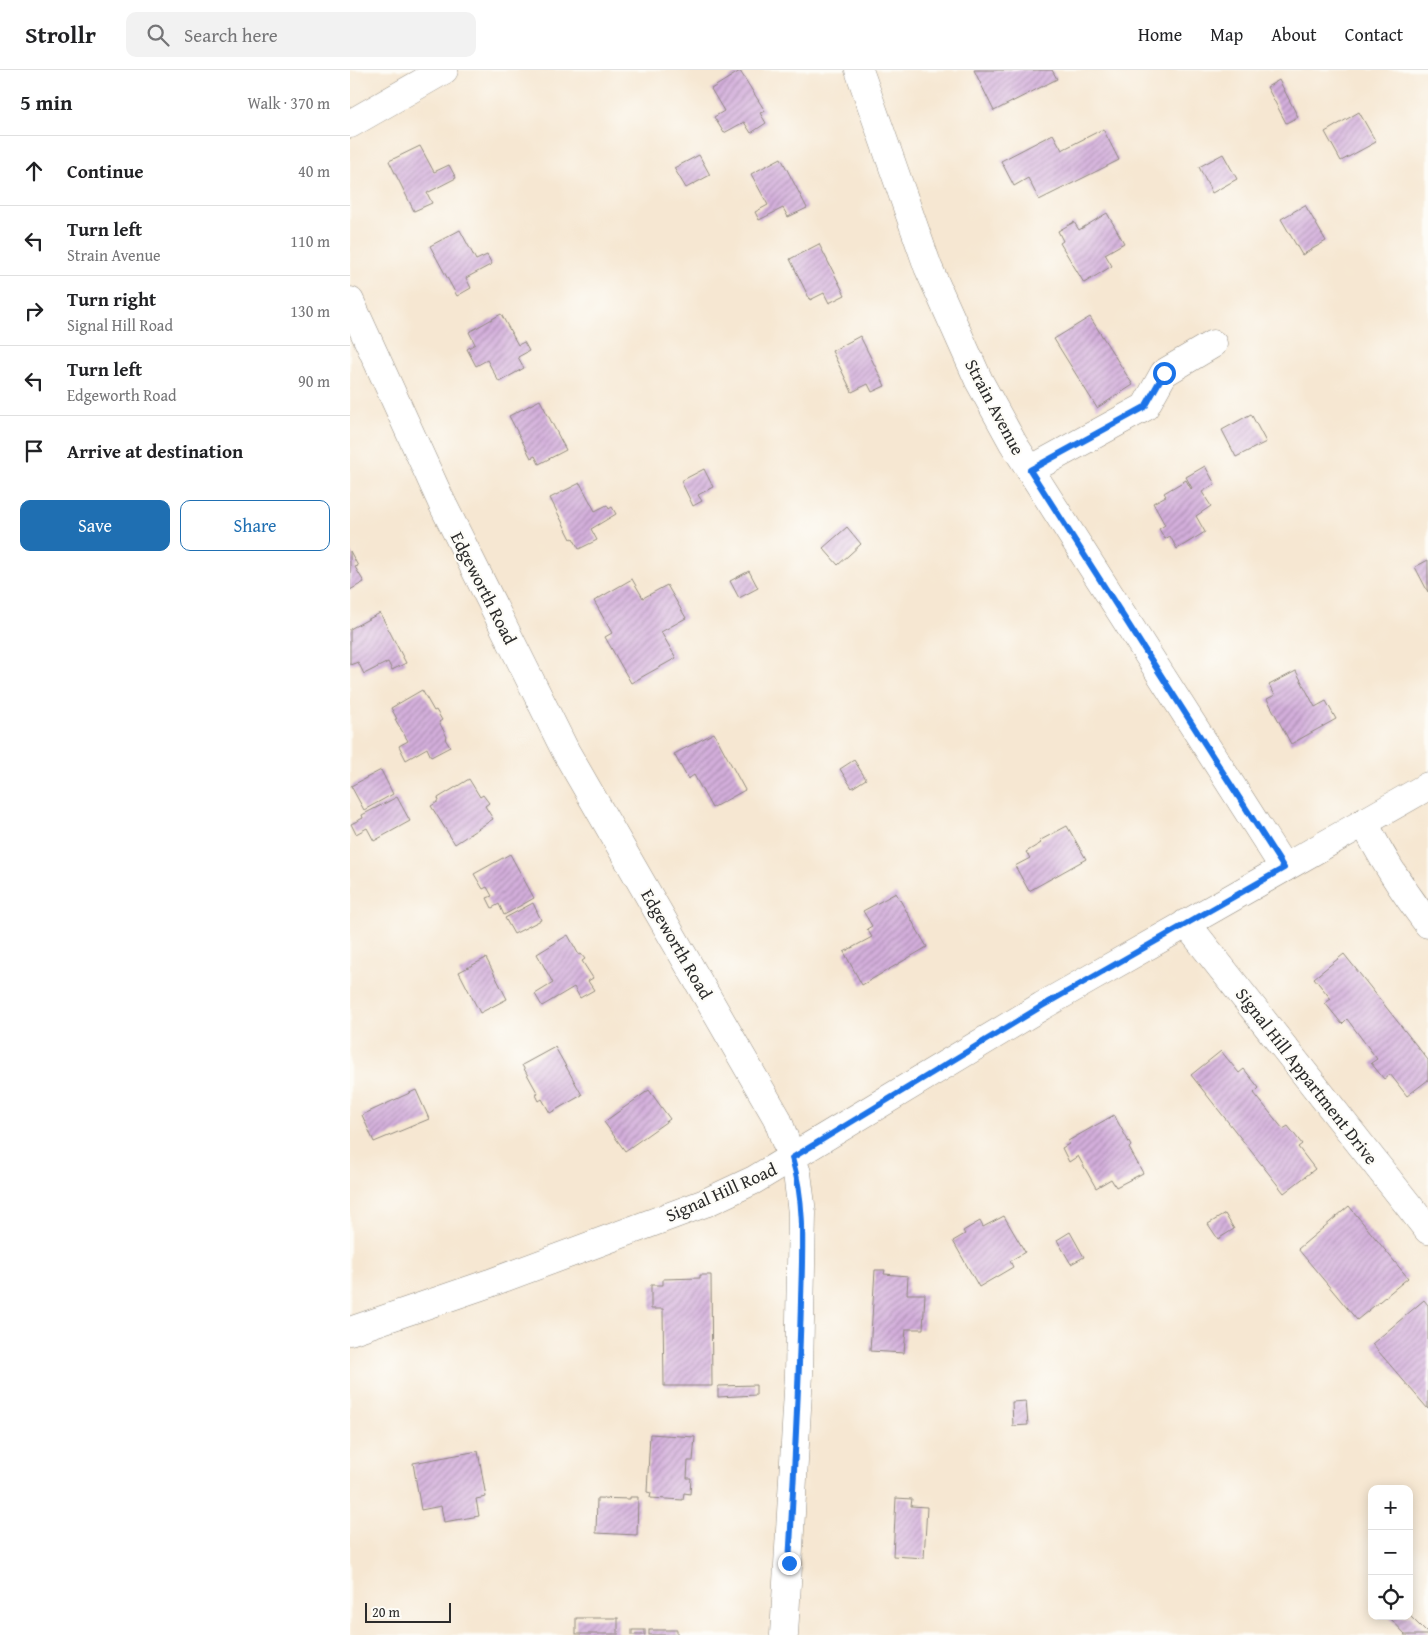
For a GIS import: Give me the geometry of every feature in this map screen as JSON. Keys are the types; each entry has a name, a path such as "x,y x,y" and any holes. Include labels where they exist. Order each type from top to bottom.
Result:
{"street":[{"path":"350,124 444,70"},
{"name":"Strain Avenue","path":"860,70 928,267 979,381 1013,444 1284,868"},
{"name":"Edgeworth Road","path":"350,301 442,503 566,752 777,1118 797,1172 802,1223 799,1374 784,1635"},
{"path":"1030,470 1145,407 1164,373 1213,344"},
{"name":"Signal Hill Road","path":"350,1331 490,1283 704,1203 754,1180 1042,1006 1428,786"},
{"path":"1364,822 1381,856 1405,894 1428,924"},
{"name":"Signal Hill Appartment Drive","path":"1186,923 1428,1230"}],"building":[{"path":"974,70 1052,70 1057,79 994,111"},
{"path":"740,71 765,111 760,113 766,123 751,133 744,122 724,133 714,117 724,111 711,89"},
{"path":"1279,80 1298,117 1286,123 1267,87"},
{"path":"1359,112 1376,142 1341,161 1325,132"},
{"path":"1103,129 1119,160 1039,200 1028,178 1014,186 1001,161 1053,134 1062,150"},
{"path":"420,146 434,172 449,165 456,178 427,193 432,203 414,211 389,161"},
{"path":"1223,154 1237,179 1212,193 1199,167"},
{"path":"699,155 710,175 686,188 674,168"},
{"path":"781,158 807,208 788,217 783,208 759,220 755,212 768,205 751,174"},
{"path":"1305,205 1326,241 1302,255 1281,219"},
{"path":"1107,213 1124,243 1105,254 1112,266 1084,283 1060,243 1063,241 1058,231 1074,222 1079,230"},
{"path":"460,230 476,260 487,255 492,264 466,278 471,288 457,296 430,246"},
{"path":"819,244 845,295 829,303 824,293 810,300 790,259"},
{"path":"501,314 518,345 524,342 529,351 518,357 524,368 499,382 487,360 476,366 467,349 475,344 469,332"},
{"path":"1090,317 1133,385 1097,408 1054,339"},
{"path":"860,336 885,386 872,392 868,384 852,392 832,351"},
{"path":"540,400 566,450 539,464 535,456 531,458 509,416"},
{"path":"1251,414 1266,442 1236,457 1222,430"},
{"path":"1205,466 1215,484 1202,492 1211,506 1196,516 1205,532 1177,549 1170,536 1165,539 1159,529 1165,525 1153,503 1166,496 1164,493 1186,480 1191,489 1186,477"},
{"path":"704,469 713,487 698,495 702,501 693,506 681,481"},
{"path":"580,483 595,511 607,505 609,509 612,507 616,514 591,529 597,540 579,549 573,538 571,539 550,498"},
{"path":"847,527 861,544 838,565 823,548"},
{"path":"350,551 358,566 355,567 364,582 350,590"},
{"path":"1428,560 1428,592 1415,567"},
{"path":"749,571 758,588 739,598 730,581"},
{"path":"632,579 643,598 667,585 686,618 661,632 676,658 631,683 605,637 612,633 594,601"},
{"path":"380,613 406,663 392,670 388,662 364,674 358,662 350,665 350,629"},
{"path":"1296,671 1315,707 1326,701 1336,719 1291,744 1267,699 1275,695 1269,685"},
{"path":"422,690 434,711 436,710 442,720 439,722 450,747 431,757 427,748 406,760 399,746 408,741 391,708"},
{"path":"714,733 745,790 712,808 694,775 688,779 674,754"},
{"path":"854,760 866,779 852,788 840,769"},
{"path":"381,770 393,794 364,810 351,786"},
{"path":"469,779 480,797 483,795 489,803 485,806 493,819 455,844 431,806 439,801 438,798"},
{"path":"397,797 410,821 374,841 367,828 356,834 351,824 363,818 362,815"},
{"path":"1067,826 1086,859 1029,891 1015,866 1030,858 1026,852 1041,843 1039,841"},
{"path":"510,854 534,898 504,915 499,904 492,908 487,898 492,896 487,887 483,889 474,874"},
{"path":"896,893 927,947 862,985 844,952 872,937 867,929 872,926 863,911"},
{"path":"533,903 541,920 514,934 505,918"},
{"path":"568,935 579,955 581,954 585,959 582,961 593,978 588,981 594,990 580,998 574,987 542,1006 535,994 553,983 537,954"},
{"path":"1344,954 1428,1060 1428,1080 1407,1096 1390,1074 1384,1079 1371,1063 1377,1059 1347,1019 1342,1024 1325,1003 1331,999 1314,978"},
{"path":"486,958 507,999 480,1013 459,972"},
{"path":"555,1047 582,1095 550,1113 542,1099 539,1101 536,1095 538,1094 522,1065"},
{"path":"1221,1051 1239,1073 1244,1069 1259,1088 1254,1093 1283,1129 1288,1126 1302,1144 1298,1147 1315,1169 1284,1193 1191,1075"},
{"path":"416,1090 429,1119 374,1142 362,1115"},
{"path":"649,1090 670,1119 625,1151 604,1122"},
{"path":"1114,1115 1143,1173 1116,1187 1111,1179 1096,1188 1078,1156 1069,1162 1062,1148 1069,1144 1068,1141"},
{"path":"1349,1206 1408,1278 1357,1320 1298,1249"},
{"path":"1225,1214 1234,1229 1218,1239 1208,1224"},
{"path":"1004,1216 1025,1252 1010,1261 1013,1267 979,1287 953,1241 965,1234 963,1231 980,1221 983,1227"},
{"path":"1070,1232 1084,1257 1071,1264 1057,1240"},
{"path":"875,1270 885,1270 884,1274 908,1276 907,1294 925,1294 923,1329 906,1329 904,1353 870,1351"},
{"path":"700,1275 711,1275 712,1386 664,1386 663,1309 651,1309 651,1285 663,1285 663,1279 700,1278"},
{"path":"1424,1300 1428,1305 1428,1409 1372,1344"},
{"path":"756,1385 756,1395 718,1397 718,1386"},
{"path":"1026,1401 1028,1425 1013,1426 1012,1402"},
{"path":"650,1434 695,1437 693,1461 688,1461 687,1478 691,1478 690,1494 684,1493 683,1500 650,1498 651,1493 647,1492"},
{"path":"478,1451 486,1497 476,1499 479,1516 444,1522 441,1506 421,1510 413,1463"},
{"path":"630,1497 638,1497 637,1535 596,1533 597,1498 630,1499"},
{"path":"896,1498 912,1499 911,1506 927,1507 924,1558 893,1556"},
{"path":"576,1618 618,1618 618,1634 576,1634"},
{"path":"1413,1619 1428,1635 1404,1635 1392,1620"},
{"path":"632,1630 645,1630 645,1635 632,1635"},
{"path":"649,1630 677,1630 677,1635 649,1635"}],"route":[{"path":"789,1563 799,1374 802,1213 797,1172 792,1158 1042,1006 1284,868 1030,470 1145,407 1164,373"}]}
